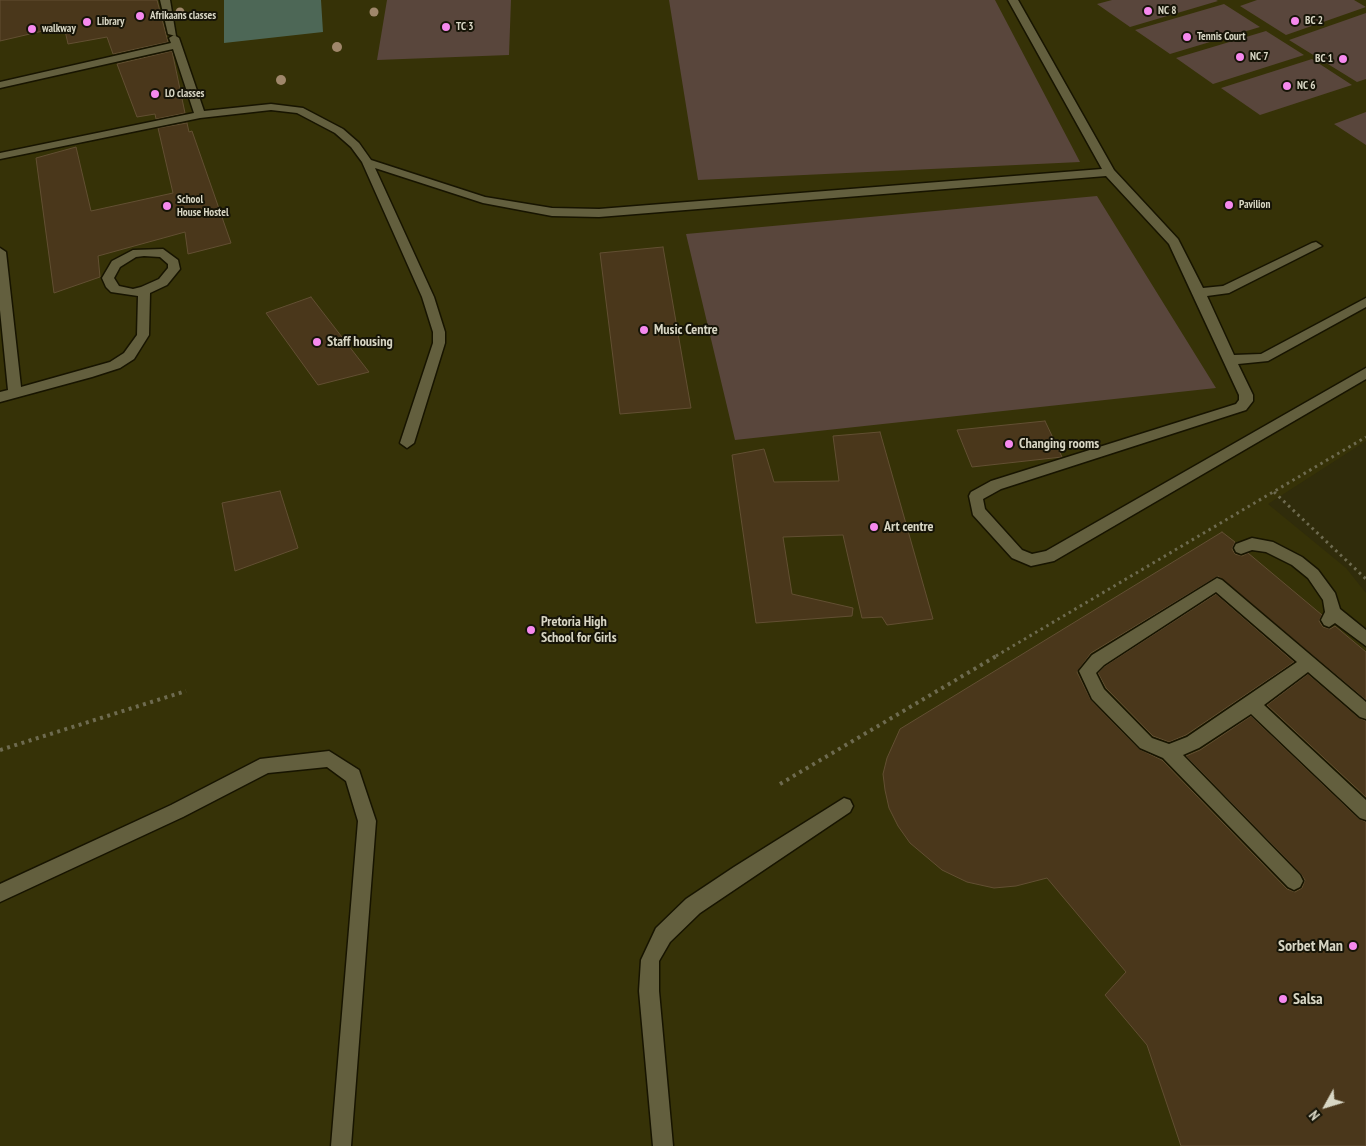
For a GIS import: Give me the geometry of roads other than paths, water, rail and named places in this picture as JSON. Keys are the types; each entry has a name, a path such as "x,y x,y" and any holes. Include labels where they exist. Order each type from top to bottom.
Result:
{"street":[{"path":"165,0 176,46 200,115"},
{"path":"1013,0 1109,172 1174,242 1246,395 1246,401 1241,407 991,487 976,496 978,511 1022,558 1031,560 1049,557 1366,373"},
{"path":"0,85 176,46"},
{"path":"0,156 200,115 271,107 299,110 347,137 366,162 428,297 440,332 439,343 407,443"},
{"path":"366,162 483,200 552,212 600,213 1109,172"},
{"path":"1199,293 1225,290 1316,246"},
{"path":"0,252 15,393"},
{"path":"154,252 170,257 174,262 170,276 164,282 144,291 133,293 115,289 110,284 108,278 110,271 116,264 133,254 154,252"},
{"path":"0,397 87,374 114,365 129,356 143,334 144,291"},
{"path":"1230,360 1263,358 1366,302"},
{"path":"1241,548 1252,544 1268,546 1297,561 1323,587 1330,598 1331,616 1366,639"},
{"path":"1294,881 1169,752 1146,742 1098,694 1088,671 1098,660 1217,584 1366,712"},
{"path":"1169,752 1193,743 1252,704 1308,663"},
{"path":"1252,704 1366,812"},
{"path":"0,892 177,811 266,766 330,759 352,776 367,821 341,1146"},
{"path":"663,1146 650,991 650,960 663,934 693,906 740,873 844,806"}],"place":[{"name":"NC 8","path":"1148,11"},
{"name":"Afrikaans classes","path":"140,16"},
{"name":"BC 2","path":"1295,21"},
{"name":"Library","path":"87,22"},
{"name":"TC 3","path":"446,27"},
{"name":"walkway","path":"32,29"},
{"name":"Tennis Court","path":"1187,37"},
{"name":"NC 7","path":"1240,57"},
{"name":"BC 1","path":"1343,59"},
{"name":"NC 6","path":"1287,86"},
{"name":"LO classes","path":"155,94"},
{"name":"Pavilion","path":"1229,205"},
{"name":"School House Hostel","path":"167,206"},
{"name":"Music Centre","path":"644,330"},
{"name":"Staff housing","path":"317,342"},
{"name":"Changing rooms","path":"1009,444"},
{"name":"Art centre","path":"874,527"},
{"name":"Pretoria High School for Girls","path":"531,630"},
{"name":"Sorbet Man","path":"1353,946"},
{"name":"Salsa","path":"1283,999"}]}
